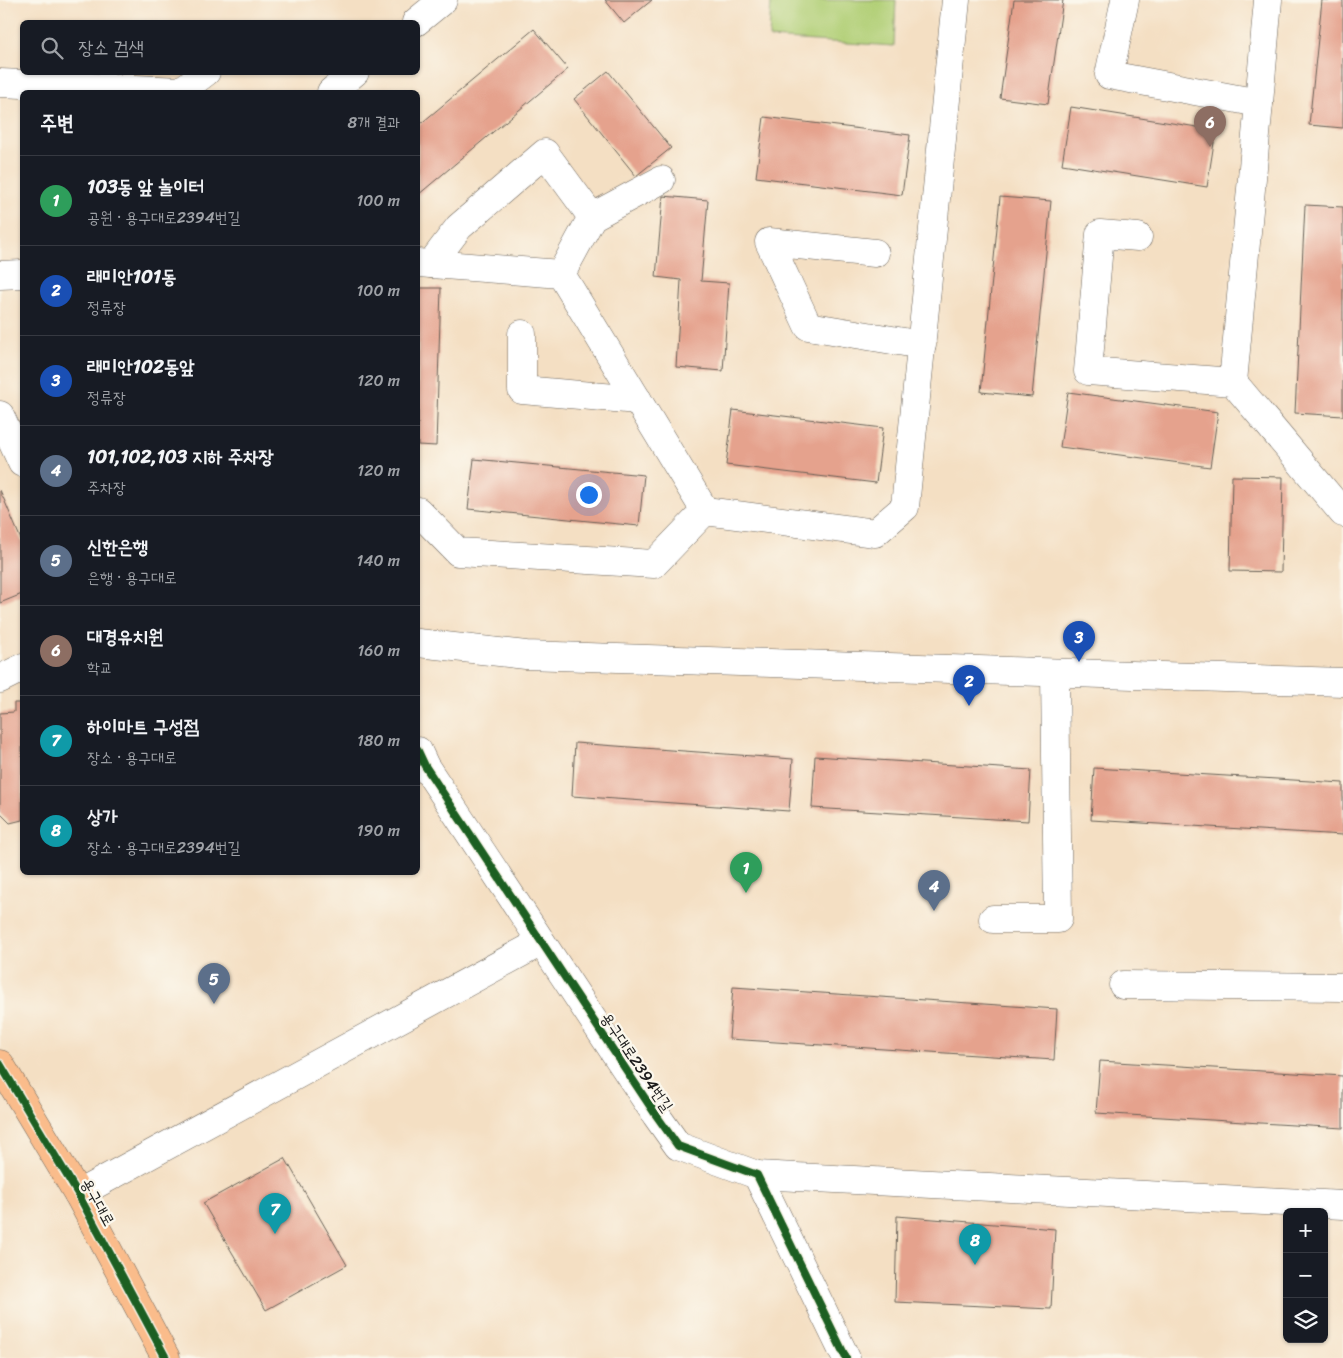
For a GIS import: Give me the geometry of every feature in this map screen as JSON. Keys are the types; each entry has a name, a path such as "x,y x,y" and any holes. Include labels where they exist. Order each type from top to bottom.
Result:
{"main road":[{"name":"용구대로","path":"0,1064 78,1194 160,1355"}],"street":[{"path":"418,20 443,0"},
{"path":"705,511 875,533 905,507 956,0"},
{"path":"1125,0 1109,75 1259,103"},
{"path":"1233,382 1268,0"},
{"path":"182,90 202,75"},
{"path":"332,90 351,75"},
{"path":"0,83 158,90"},
{"path":"424,263 459,227 545,154 592,217"},
{"path":"561,274 592,217 661,180"},
{"path":"1138,237 1100,234 1088,370 1233,382 1343,513"},
{"path":"875,253 769,242 808,326 922,345"},
{"path":"424,263 561,274"},
{"path":"0,275 20,274"},
{"path":"561,274 705,511"},
{"path":"522,334 522,390 638,400"},
{"path":"0,415 20,459"},
{"path":"420,513 458,552 654,564 705,511"},
{"path":"420,643 526,655 1343,682"},
{"path":"0,679 20,669"},
{"path":"993,919 1058,919 1055,673"},
{"name":"용구대로2394번길","path":"420,755 425,766 541,942 678,1146 757,1175 1343,1205"},
{"path":"78,1194 541,942"},
{"path":"1123,985 1343,987"},
{"path":"757,1175 846,1358"}],"green space":[{"path":"771,0 896,0 894,46 769,38"}],"building":[{"path":"605,0 652,0 624,23"},
{"path":"1014,0 1063,0 1048,104 1000,98"},
{"path":"1322,0 1343,0 1343,128 1309,125"},
{"path":"534,29 568,69 420,193 420,124"},
{"path":"608,71 671,148 636,176 574,99"},
{"path":"1071,107 1216,130 1207,187 1062,164"},
{"path":"764,117 910,135 902,195 756,177"},
{"path":"663,196 708,200 701,281 729,283 723,371 676,367 681,280 656,277"},
{"path":"1000,197 1051,201 1032,397 981,392"},
{"path":"1305,205 1343,207 1343,416 1295,413"},
{"path":"420,288 441,288 436,446 420,445"},
{"path":"1068,392 1218,412 1210,467 1060,447"},
{"path":"733,410 883,428 876,483 726,465"},
{"path":"474,459 644,475 639,526 468,509"},
{"path":"1232,476 1283,477 1281,572 1230,571"},
{"path":"0,490 20,537 20,595 0,603"},
{"path":"14,703 20,703 20,820 10,823 0,813 0,713 14,712"},
{"path":"575,743 793,759 789,811 572,796"},
{"path":"815,756 1031,770 1028,821 812,808"},
{"path":"1094,768 1343,783 1343,835 1091,820"},
{"path":"733,987 1057,1009 1054,1060 729,1039"},
{"path":"1100,1061 1343,1076 1343,1128 1096,1113"},
{"path":"285,1158 347,1265 266,1310 203,1203"},
{"path":"897,1216 1055,1229 1051,1309 895,1302"}],"cycle path":[{"path":"420,755 425,766 678,1146 757,1175 846,1358"},
{"path":"0,1064 78,1194 166,1358"}],"place":[{"name":"대경유치원","path":"1210,147"},
{"name":"래미안102동앞","path":"1079,662"},
{"name":"래미안101동","path":"969,706"},
{"name":"103동 앞 놀이터","path":"746,893"},
{"name":"101,102,103 지하 주차장","path":"934,911"},
{"name":"신한은행","path":"214,1004"},
{"name":"하이마트 구성점","path":"275,1234"},
{"name":"상가","path":"975,1265"}]}
